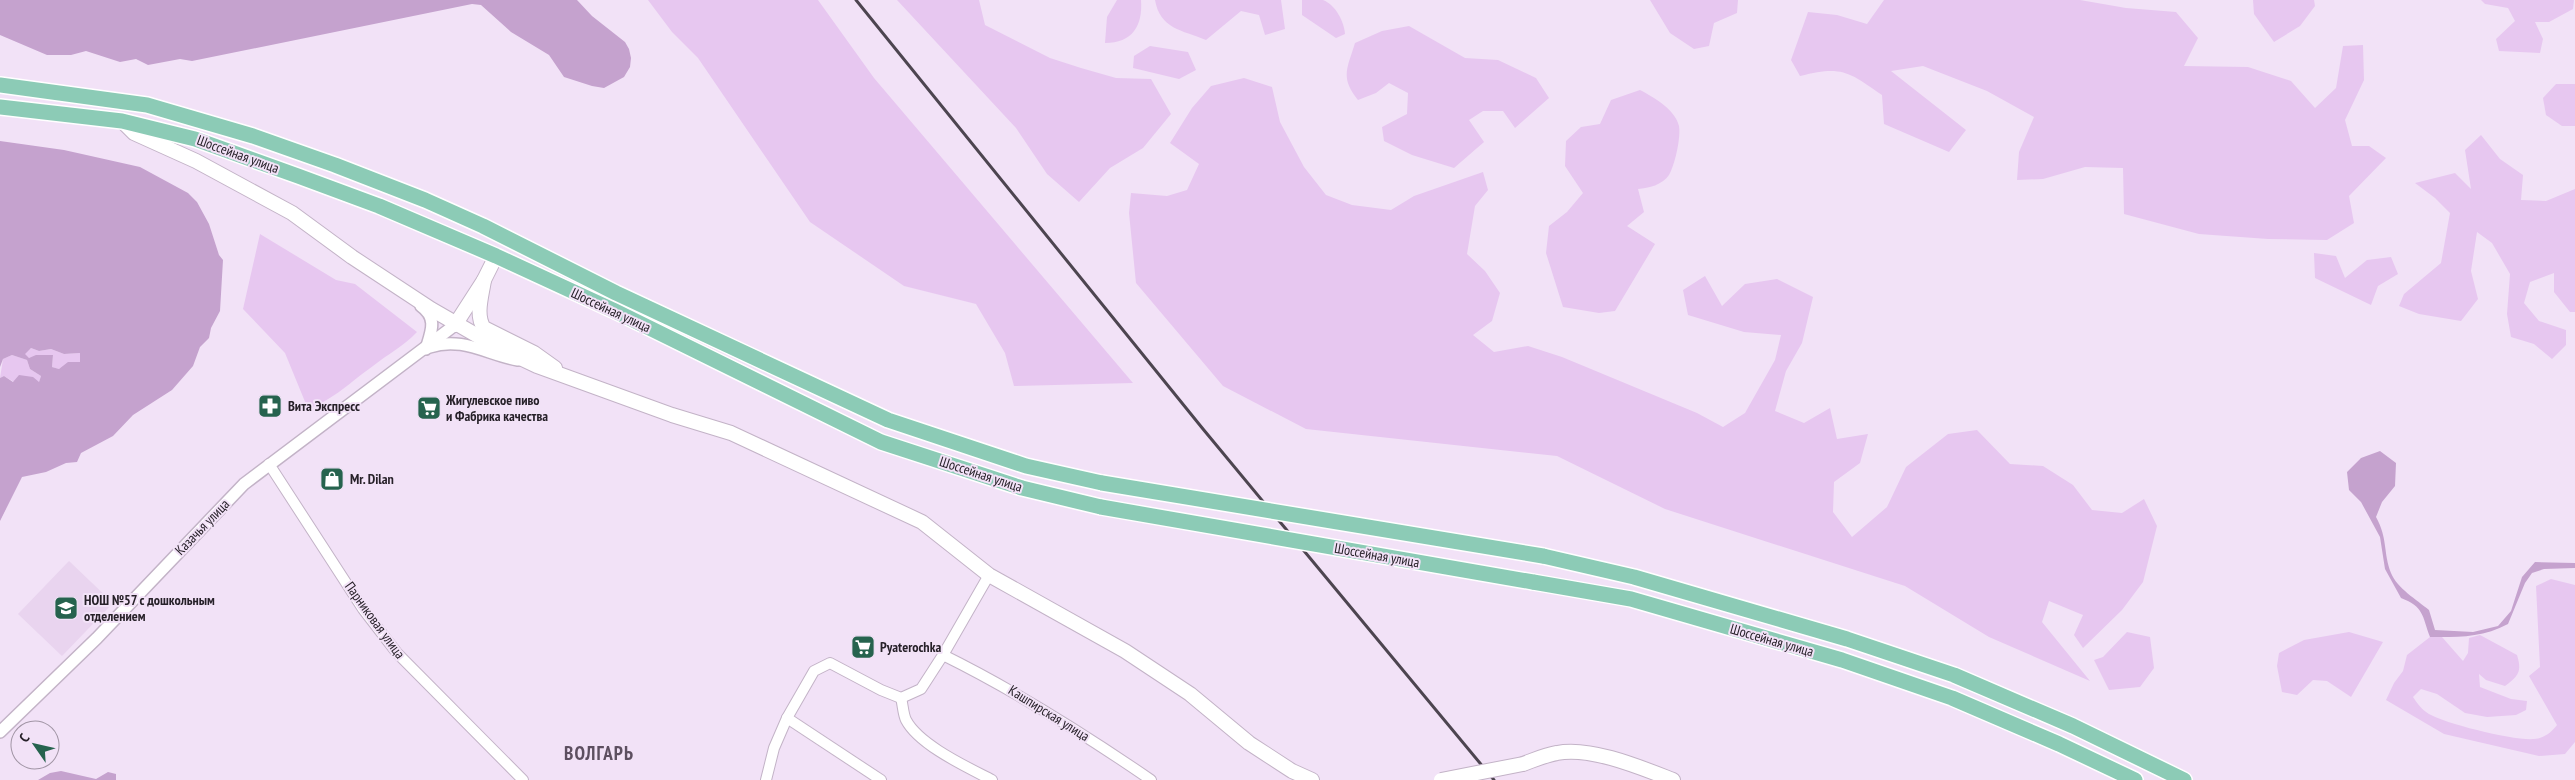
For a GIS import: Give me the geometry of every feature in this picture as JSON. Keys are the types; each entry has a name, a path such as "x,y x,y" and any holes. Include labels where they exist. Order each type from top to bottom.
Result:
{"main road":[{"name":"Шоссейная улица","path":"0,85 147,105 253,136 425,200 505,236 616,293 888,420 1026,466 1102,483 1543,556 1634,577 1847,639 1954,675 2073,726 2184,780"},
{"path":"0,107 122,121"},
{"name":"Шоссейная улица","path":"122,121 195,139 379,206 496,256 613,310 881,442 1022,488 1101,507 1631,599 1842,660 1952,698 2059,744 2135,780"},
{"name":"Шоссейная улица","path":"122,121 134,133 196,161 292,213 352,257 455,325 529,362 672,415 731,433 922,522 989,575 1126,651 1190,694 1249,743 1292,771 1312,780"},
{"name":"Казачья улица","path":"455,325 484,280 505,236"},
{"name":"Шоссейная улица","path":"484,280 479,314 480,323 484,328 534,353 571,378"},
{"path":"1442,780 1523,764 1558,753 1596,754 1635,765 1673,780"}],"street":[{"name":"Шоссейная улица","path":"352,257 427,310 433,322 426,349"},
{"name":"Казачья улица","path":"0,732 90,644 244,484 426,349 455,325"},
{"name":"Казачья улица","path":"426,349 436,345 468,345 501,357 529,362"},
{"name":"Парниковая улица","path":"269,464 363,609 397,653 522,780"},
{"path":"766,780 774,748 787,718 814,671 830,663 881,690 901,698 921,689 989,575"},
{"name":"Кашпирская улица","path":"943,655 997,681 1100,744 1151,780"},
{"path":"901,698 905,719 914,732 958,761 992,780"},
{"path":"787,718 881,780"}],"shaded area":[{"path":"0,0 577,0 592,16 625,42 631,58 630,67 624,77 604,88 564,77 549,55 511,32 481,5 472,4 192,61 180,59 148,65 136,59 120,62 86,51 71,55 47,55 0,35"},
{"path":"648,0 818,0 874,78 1133,383 1014,386 1005,353 976,304 904,286 810,222 698,58 672,32"},
{"path":"897,0 979,0 985,25 1050,58 1116,78 1151,79 1171,114 1143,148 1110,168 1079,202 1047,174 1016,128"},
{"path":"1117,0 1141,0 1140,18 1138,25 1129,36 1122,40 1105,43 1107,17"},
{"path":"1155,0 1281,0 1285,29 1265,35 1259,15 1241,11 1206,40 1181,31 1167,23 1158,10"},
{"path":"1302,0 1323,0 1328,2 1338,14 1345,34 1336,38 1302,15"},
{"path":"1650,0 1738,0 1737,13 1714,23 1709,46 1694,49 1670,33"},
{"path":"1884,0 2080,0 2126,8 2176,12 2198,38 2184,66 2248,67 2291,81 2315,108 2336,88 2343,46 2363,45 2364,80 2345,120 2352,146 2369,146 2386,158 2349,196 2354,223 2327,240 2268,239 2199,234 2124,214 2123,168 2085,167 2043,179 2017,180 2019,152 2034,117 1987,91 1923,66 1891,71 1966,130 1949,152 1884,124 1882,95 1853,76 1836,71 1826,71 1800,76 1791,60 1808,12 1837,15 1867,24"},
{"path":"2253,0 2314,0 2315,6 2300,26 2274,42 2254,14"},
{"path":"2481,0 2574,0 2573,9 2549,22 2535,22 2543,39 2540,53 2499,51 2496,39 2515,21 2508,8 2485,4"},
{"path":"1409,26 1465,58 1498,60 1536,78 1549,98 1515,128 1503,111 1483,111 1469,120 1484,142 1454,168 1412,155 1384,141 1382,127 1407,114 1408,93 1389,83 1376,93 1358,100 1352,92 1347,79 1348,67 1355,43 1382,31"},
{"path":"1150,46 1188,52 1196,70 1179,79 1133,68 1134,56"},
{"path":"1244,78 1272,87 1280,122 1304,167 1326,195 1352,205 1391,210 1414,196 1483,172 1488,190 1475,206 1467,254 1485,271 1500,293 1492,321 1473,335 1494,352 1528,346 1562,357 1697,413 1723,427 1745,413 1775,360 1781,335 1744,332 1688,315 1683,290 1705,276 1722,306 1745,284 1777,279 1813,297 1802,343 1786,371 1775,411 1804,423 1830,408 1837,439 1868,434 1860,463 1834,482 1833,512 1852,537 1887,507 1906,467 1948,434 1977,430 2010,464 2043,466 2073,485 2092,510 2122,513 2144,499 2157,526 2143,582 2122,610 2083,648 2074,635 2083,615 2049,601 2042,622 2090,681 1989,637 1905,586 1665,509 1557,456 1306,429 1223,386 1136,283 1129,213 1131,193 1167,196 1187,190 1199,164 1170,143 1192,108 1211,86"},
{"path":"2556,84 2575,84 2575,126 2562,126 2546,115 2543,98"},
{"path":"1640,90 1668,109 1677,120 1679,126 1677,151 1669,175 1655,185 1638,189 1644,212 1627,226 1655,244 1615,311 1599,313 1563,307 1546,253 1549,226 1567,212 1583,193 1565,166 1566,141 1581,127 1600,124 1611,100"},
{"path":"2481,135 2500,159 2523,175 2521,200 2546,201 2575,189 2575,312 2570,312 2554,292 2554,273 2530,282 2524,303 2539,321 2566,330 2566,345 2552,359 2534,344 2511,337 2507,314 2510,274 2492,243 2477,232 2471,271 2478,299 2461,321 2419,314 2399,306 2404,294 2441,263 2450,213 2435,198 2415,183 2455,173 2471,189 2465,150"},
{"path":"0,141 64,150 140,167 188,193 197,202 209,224 219,255 223,260 220,311 211,328 209,338 200,347 193,366 172,390 133,415 113,436 81,453 77,462 66,463 46,472 22,477 0,521 0,378 4,376 13,382 19,375 33,377 39,382 41,376 30,369 27,360 12,355 3,359 0,367","holes":["31,348 39,351 51,349 64,354 80,353 80,362 68,362 59,369 52,367 53,355 36,355 29,358 25,354"]},
{"path":"260,234 336,280 355,284 417,332 335,395 308,409 285,353 243,309"},
{"path":"2314,253 2336,256 2345,278 2367,260 2391,257 2398,274 2378,286 2371,305 2315,278"},
{"path":"31,348 39,351 51,349 64,354 80,353 80,362 59,369 52,367 53,355 29,358 24,354"},
{"path":"12,355 27,360 30,369 41,376 39,382 14,382 4,376 0,378 3,359"},
{"path":"2380,451 2396,463 2395,486 2382,502 2376,517 2382,532 2391,573 2398,584 2429,610 2435,630 2473,632 2498,626 2511,611 2522,577 2535,562 2575,563 2575,568 2544,569 2532,573 2525,583 2508,624 2498,629 2460,637 2430,637 2418,608 2401,598 2385,569 2380,537 2361,502 2349,490 2347,472 2361,458"},
{"name":"НОШ №57 с дошкольным отделением","path":"69,561 113,603 62,656 18,614"},
{"path":"2551,579 2575,585 2575,742 2565,754 2539,756 2444,734 2386,700 2394,683 2403,671 2407,655 2430,637 2442,637 2463,661 2468,653 2469,638 2480,635 2517,655 2519,669 2516,676 2505,686 2486,680 2479,674 2480,687 2511,699 2527,701 2526,710 2516,715 2487,717 2465,713 2437,694 2421,689 2413,697 2416,702 2426,712 2438,718 2481,731 2525,739 2534,739 2550,733 2557,725 2529,676 2540,667 2536,586"},
{"path":"2127,632 2150,637 2154,668 2140,687 2109,690 2094,660 2103,657"},
{"path":"2349,632 2383,642 2351,697 2327,681 2313,680 2297,695 2282,692 2277,666 2279,653 2304,640"},
{"path":"61,771 96,779 108,772 116,774 116,780 38,780 50,773"}],"railway":[{"path":"856,0 1203,429 1494,780"}],"place":[{"name":"Вита Экспресс","path":"270,406"},
{"name":"Жигулевское пиво и Фабрика качества","path":"429,408"},
{"name":"Mr. Dilan","path":"332,479"},
{"name":"НОШ №57 с дошкольным отделением","path":"66,608"},
{"name":"Pyaterochka","path":"863,647"}],"district":[{"name":"ВОЛГАРЬ","path":"599,753"}]}
